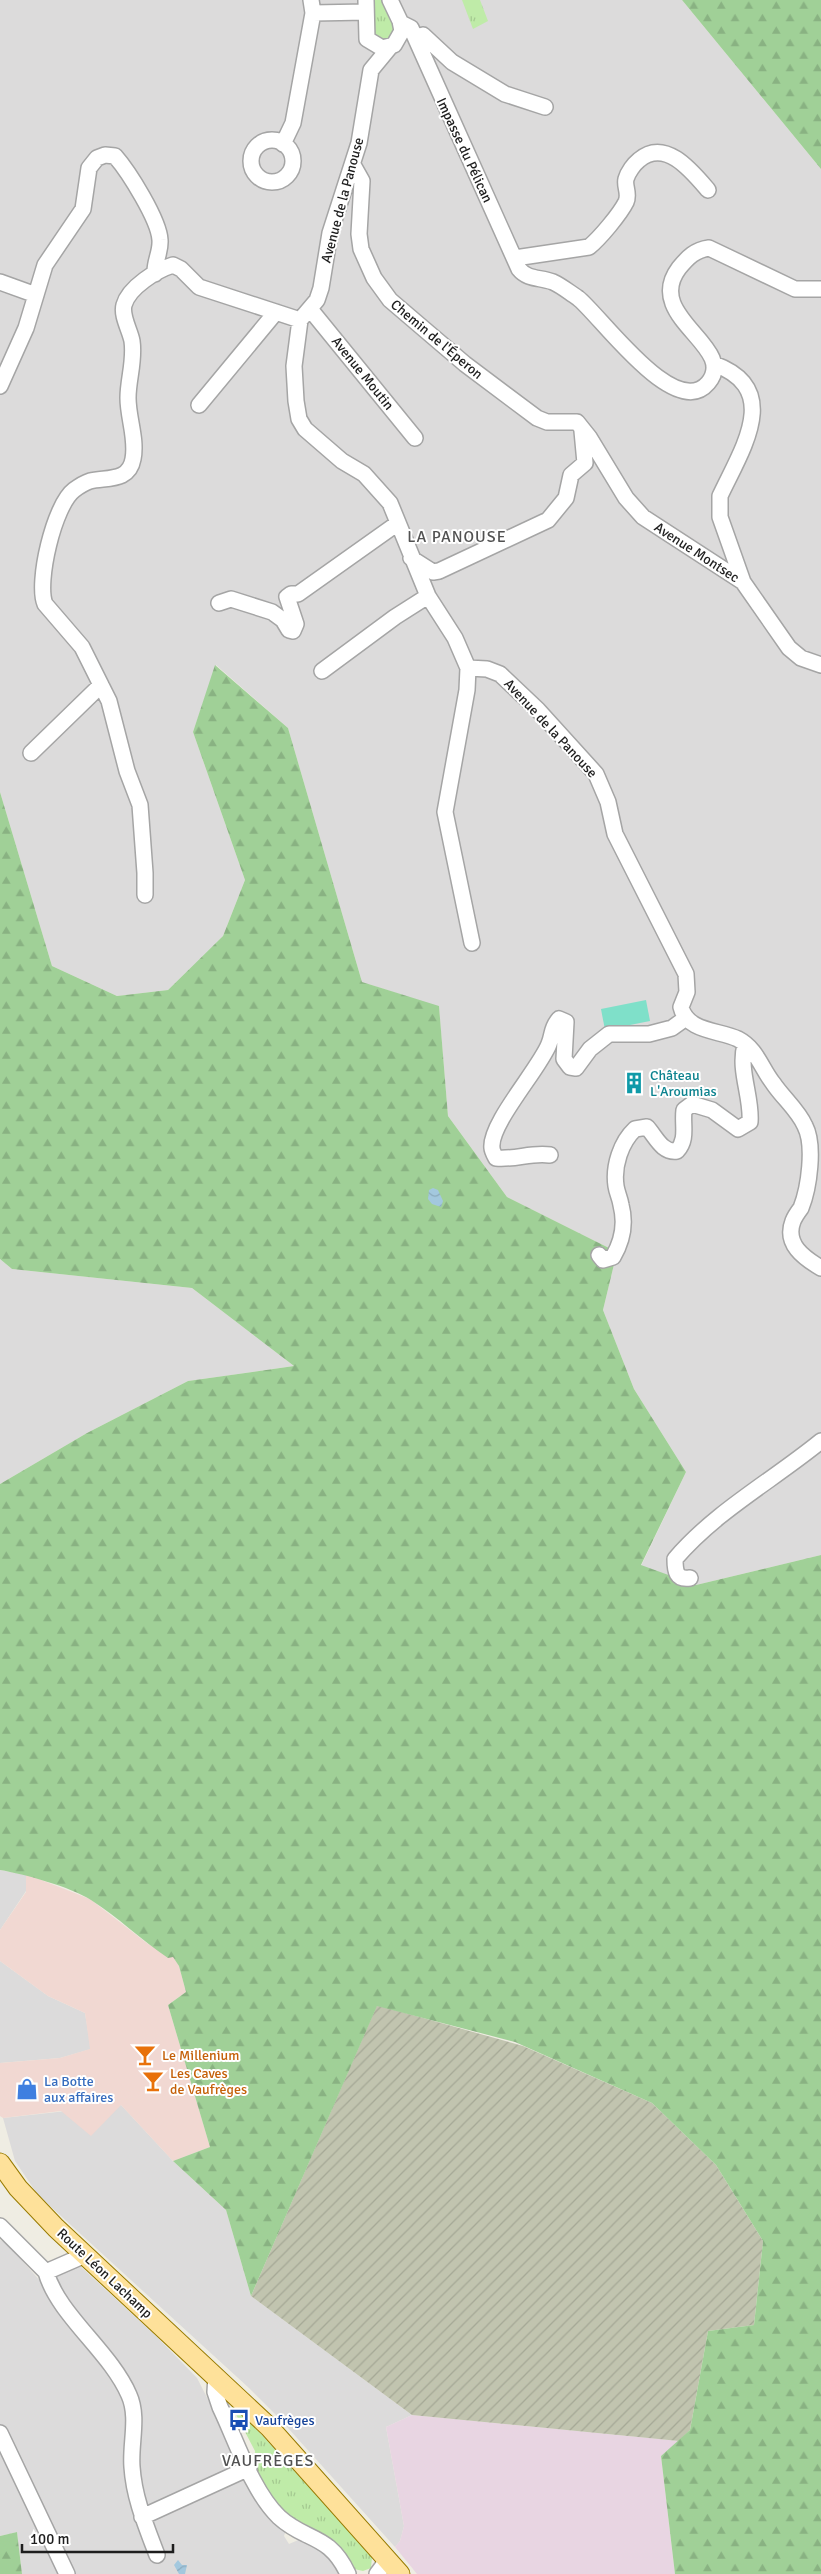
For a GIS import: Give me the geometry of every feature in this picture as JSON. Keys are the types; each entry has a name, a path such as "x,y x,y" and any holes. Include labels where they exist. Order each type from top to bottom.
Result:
{"main road":[{"name":"Route Léon Lachamp","path":"0,2163 18,2188 85,2255 216,2376 268,2427 381,2566 400,2574"}],"street":[{"path":"390,0 406,37 505,94 546,107"},
{"path":"283,144 293,123 312,6 366,6 368,83"},
{"path":"367,39 374,45 406,37"},
{"name":"Avenue de la Panouse","path":"406,37 372,65 359,143 330,233 321,288 317,300 305,314 294,366 296,401 300,418 312,436 364,474 390,503 428,596 455,638 468,668 487,669 500,674 538,710 596,774 608,802 616,834 686,974 687,992 681,1008 686,1018"},
{"name":"Impasse du Pélican","path":"406,37 524,275 551,282 584,302 623,348 670,385 689,391 703,387 708,383 714,364"},
{"path":"515,258 589,247 625,204 628,194 626,179 635,164 650,152 658,151 672,156 693,172 708,190"},
{"path":"0,386 26,328 45,265 83,209 90,168 97,158 105,155 115,156 156,221 160,244 154,266 155,274"},
{"name":"Chemin de l'Éperon","path":"353,166 362,181 359,234 361,248 374,278 390,300 465,364 537,418 547,422 573,421 582,428"},
{"path":"743,582 720,517 719,507 720,496 748,433 752,400 745,382 732,370 714,364 710,355 675,309 669,295 670,284 675,274 694,253 710,248 795,289 821,289"},
{"path":"145,895 145,866 140,805 122,754 114,716 82,647 45,604 42,597 48,550 57,517 68,495 90,481 116,478 124,474 133,460 128,399 133,360 132,341 124,312 124,304 135,289 155,274 168,267 177,266 199,286 276,312 305,314"},
{"path":"0,282 36,295"},
{"path":"199,405 276,312"},
{"name":"Avenue Moutin","path":"305,314 415,438"},
{"path":"411,558 433,572 438,572 548,520 566,498 571,475 586,463 582,428"},
{"name":"Avenue Montsec","path":"582,428 626,498 643,517 743,582 788,648 800,658 821,664"},
{"path":"220,603 231,599 272,612 283,620 288,630 293,631 296,624 287,597 291,594 298,594 398,523"},
{"path":"322,671 395,617 428,596"},
{"path":"468,668 467,690 445,812 472,943"},
{"path":"32,753 101,685"},
{"path":"550,1155 537,1153 507,1159 496,1158 492,1148 495,1134 506,1112 550,1043 553,1026 559,1020 566,1022 564,1059 570,1067 576,1068 590,1049 609,1034 649,1034 672,1028 686,1018 697,1025 738,1039 758,1056 772,1082 807,1128 810,1164 801,1206 792,1222 792,1239 802,1256 821,1268"},
{"path":"599,1255 602,1260 613,1257 622,1242 622,1211 615,1184 622,1145 635,1129 647,1128 665,1150 672,1152 677,1151 682,1146 684,1138 684,1110 692,1104 712,1110 738,1129 750,1122 751,1112 743,1054 746,1045"},
{"path":"690,1578 684,1579 678,1576 675,1570 675,1559 683,1549 729,1508 783,1472 821,1442"},
{"path":"2,2233 18,2243 41,2269 46,2272 50,2284 64,2306 116,2371 130,2397 133,2431 132,2466 136,2496 157,2555"},
{"path":"46,2272 85,2255"},
{"path":"216,2376 215,2392 249,2468 267,2502 280,2518 329,2546 342,2560 348,2574"},
{"path":"0,2433 68,2574"},
{"path":"142,2517 249,2468"}],"shaded area":[{"path":"0,0 682,0 821,169 821,1555 696,1585 641,1566 686,1472 634,1389 603,1310 617,1252 507,1197 448,1116 439,1007 362,982 288,728 216,665 193,732 245,880 223,936 168,990 117,996 52,966 0,792"},
{"path":"0,1259 12,1269 192,1288 294,1366 188,1381 87,1433 0,1484"},
{"path":"0,1870 26,1875 26,1891 0,1930"},
{"path":"26,1874 90,1899 148,1944 173,1956 179,1966 186,1992 168,2005 210,2147 173,2161 121,2105 91,2136 61,2111 3,2118 0,2116 0,2063 60,2058 90,2049 85,2013 48,1996 0,1961 0,1930 26,1892"},
{"path":"0,1961 48,1996 85,2013 91,2049 60,2058 0,2063"},
{"path":"377,2005 523,2046 652,2103 716,2165 763,2241 754,2325 708,2331 690,2430 679,2441 412,2415 251,2296"},
{"path":"121,2105 173,2161 226,2210 251,2296 412,2415 386,2427 404,2526 400,2541 395,2547 279,2418 249,2388 38,2195 15,2161 3,2118"},
{"path":"0,2240 6,2243 43,2284 79,2265 156,2336 197,2378 217,2417 286,2530 284,2536 289,2544 303,2538 318,2545 343,2574 22,2574 17,2532 0,2536"},
{"path":"412,2415 679,2441 661,2456 675,2574 417,2574 395,2547 400,2541 404,2526 386,2427"}],"green space":[{"path":"371,0 385,0 397,28 389,40 378,40 373,33"},
{"path":"462,0 480,0 488,21 473,29"},
{"path":"682,0 821,0 821,169"},
{"path":"215,665 288,728 362,982 439,1006 448,1116 507,1197 617,1252 603,1310 634,1389 686,1472 641,1565 696,1585 821,1555 821,2574 675,2574 661,2456 690,2430 708,2331 754,2325 763,2241 716,2165 652,2103 515,2042 377,2006 251,2296 226,2210 173,2161 210,2147 168,2005 186,1992 179,1966 173,1957 168,1958 111,1914 82,1895 47,1882 0,1870 0,1484 87,1433 188,1381 294,1366 192,1288 12,1269 0,1259 0,792 52,966 117,996 168,990 223,936 245,880 193,732"},
{"path":"646,1000 650,1021 605,1030 601,1009"},
{"path":"230,2403 260,2433 372,2557 371,2568 363,2571 354,2569 344,2551 276,2507 254,2464 255,2451"},
{"path":"17,2532 22,2574 0,2574 0,2536"}],"water":[{"path":"433,1188 438,1190 443,1201 441,1207 432,1204 428,1199 429,1190"},
{"path":"178,2560 182,2565 187,2565 185,2574 179,2574 174,2565"}],"place":[{"name":"Château L'Aroumias","path":"634,1083"},
{"name":"Le Millenium","path":"145,2055"},
{"name":"Les Caves de Vaufrèges","path":"153,2081"},
{"name":"La Botte aux affaires","path":"27,2089"},
{"name":"Vaufrèges","path":"239,2420"}],"district":[{"name":"LA PANOUSE","path":"457,536"},
{"name":"VAUFRÈGES","path":"268,2460"}]}
